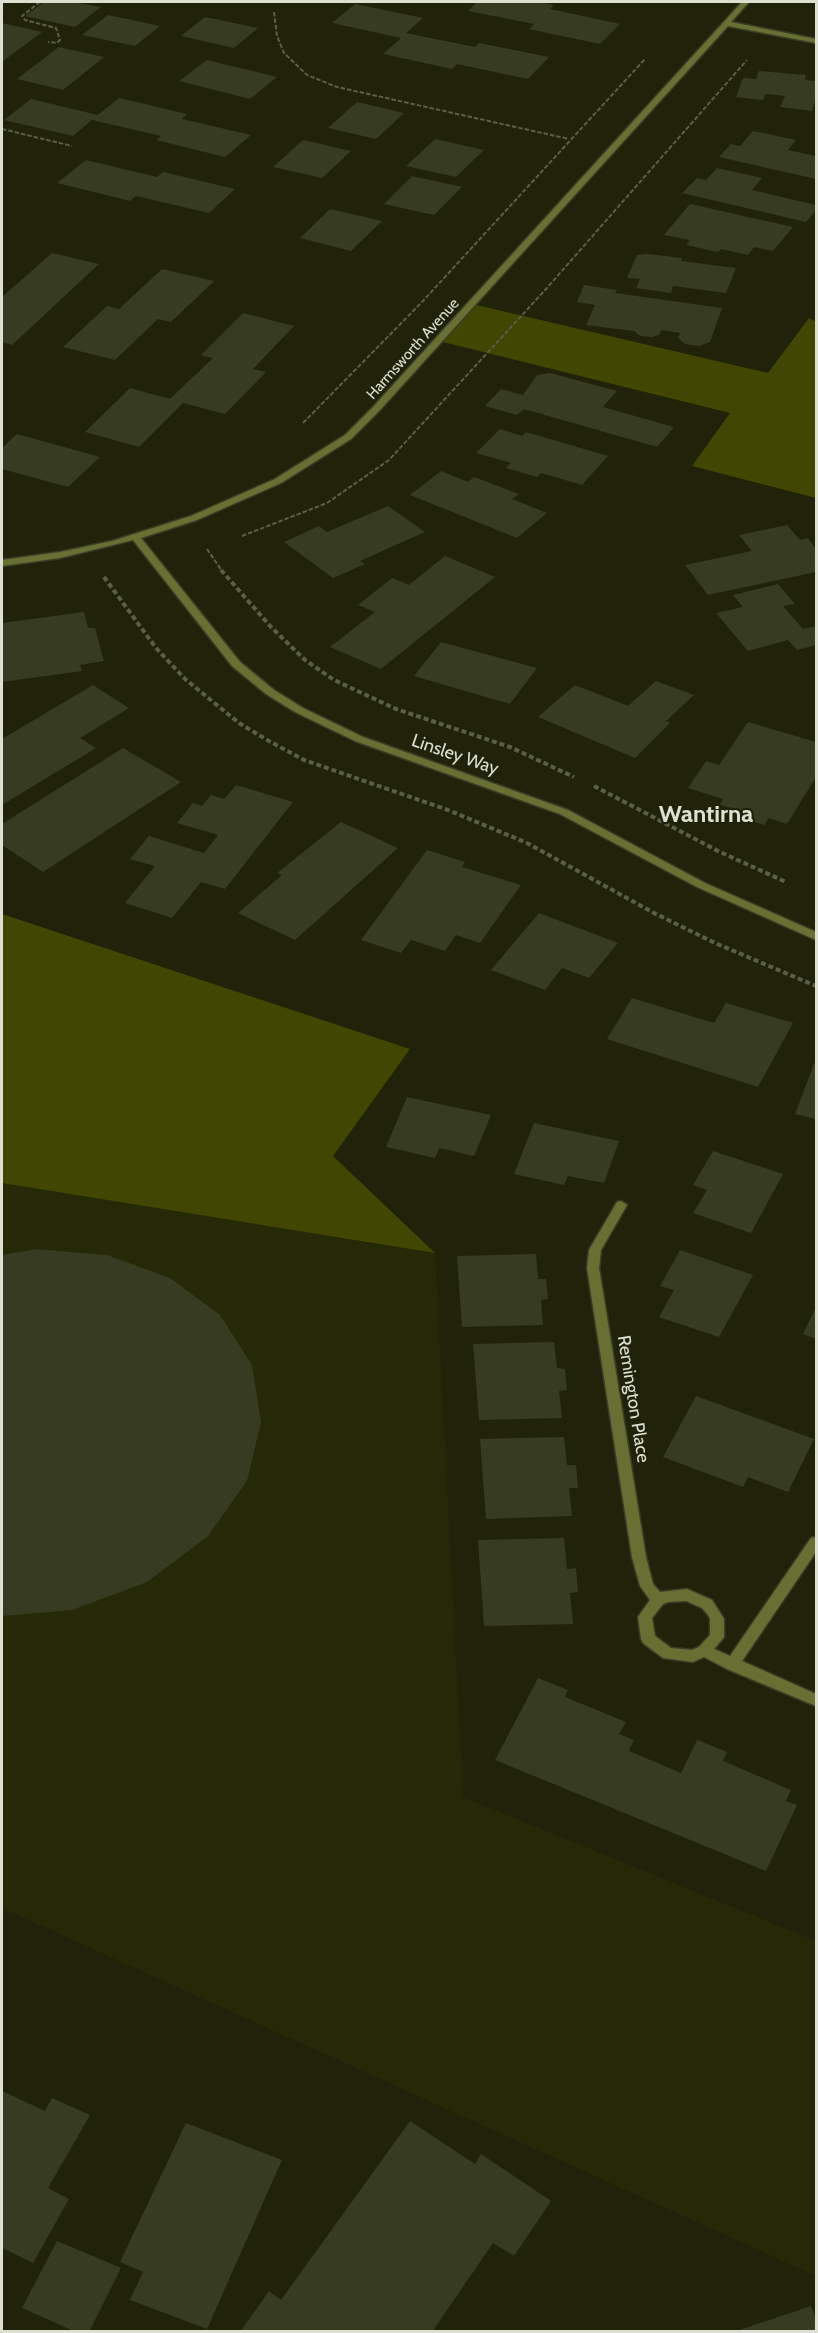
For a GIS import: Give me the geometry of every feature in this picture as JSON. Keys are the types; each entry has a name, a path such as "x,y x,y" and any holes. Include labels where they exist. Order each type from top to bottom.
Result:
{"street":[{"name":"Harmsworth Avenue","path":"2,563 60,555 135,536 238,501 288,476 348,436 376,409 745,2"},
{"path":"726,23 816,41"},
{"name":"Linsley Way","path":"135,536 236,664 270,692 298,710 359,739 564,812 702,885 816,936"},
{"name":"Remington Place","path":"621,1205 595,1250 593,1268 639,1557 647,1586 658,1600"},
{"path":"732,1665 816,1542"},
{"path":"687,1595 707,1604 717,1619 718,1628 717,1637 705,1651 693,1656 668,1654 648,1639 645,1617 658,1600 666,1596 687,1595"},
{"path":"705,1651 732,1665 816,1700"}],"path":[{"path":"40,2 22,16 25,20 56,28 60,40 57,43 48,42"},
{"path":"274,12 277,36 284,53 307,75 337,87 569,140"},
{"path":"300,425 422,302 651,52"},
{"path":"2,129 72,146"},
{"path":"206,548 232,585 271,627 304,660 334,680 396,709 510,747 575,778"},
{"path":"585,782 720,852 796,887"}],"shaded area":[{"path":"2,1183 435,1253 463,1797 816,1941 816,2276 2,1908"}],"green space":[{"path":"472,304 768,373 809,318 816,322 816,498 692,466 730,413 439,341"},
{"path":"2,914 410,1049 333,1156 435,1253 2,1183"}],"building":[{"path":"44,2 73,2 101,7 75,27 25,16"},
{"path":"477,2 538,2 554,5 550,9 620,24 600,44 529,29 534,24 468,11"},
{"path":"355,4 423,18 406,33 475,47 479,43 549,57 528,79 457,64 452,69 383,54 401,38 332,23"},
{"path":"108,15 160,26 135,46 82,35"},
{"path":"205,17 258,28 234,48 181,36"},
{"path":"2,23 42,32 2,62"},
{"path":"59,47 104,57 63,90 17,79"},
{"path":"207,60 277,77 250,99 179,81"},
{"path":"759,71 806,75 805,80 816,81 816,97 812,111 780,107 785,96 765,94 763,100 736,97 743,78 756,79"},
{"path":"119,98 187,114 182,119 251,135 225,157 156,140 161,136 92,120 73,136 4,120 31,99 98,115"},
{"path":"357,102 404,113 376,139 328,128"},
{"path":"753,131 796,140 788,150 816,156 816,179 719,157 731,144 740,146"},
{"path":"435,139 484,150 456,177 406,166"},
{"path":"303,140 351,151 322,178 273,167"},
{"path":"86,160 157,177 163,172 235,189 209,213 136,196 130,201 57,183"},
{"path":"717,168 762,178 752,190 816,205 816,210 806,222 682,193 697,178 706,180"},
{"path":"412,176 462,187 434,215 384,204"},
{"path":"690,204 793,227 773,251 754,247 748,255 721,249 718,252 686,245 690,240 664,235"},
{"path":"330,209 382,221 351,251 300,238"},
{"path":"52,253 99,264 12,345 2,342 2,297"},
{"path":"648,254 736,268 726,293 673,286 671,293 636,288 640,279 627,278 637,255"},
{"path":"162,269 214,281 171,322 158,319 115,360 63,347 107,306 119,309"},
{"path":"584,285 617,290 615,293 722,308 710,342 699,346 685,344 678,338 680,333 662,330 659,335 652,337 640,336 634,331 586,325 595,305 577,302"},
{"path":"243,313 294,326 253,369 266,372 225,414 183,403 139,447 85,432 130,388 170,399 213,358 201,355"},
{"path":"550,373 617,391 603,407 674,427 657,447 524,409 517,415 485,406 501,389 523,395 537,375"},
{"path":"500,429 522,436 526,432 608,456 582,485 541,473 537,477 506,468 511,463 476,453"},
{"path":"17,434 100,457 68,487 2,469 2,448"},
{"path":"441,471 468,482 474,477 519,494 512,499 547,513 517,538 410,495"},
{"path":"388,506 425,532 360,561 365,564 333,578 284,542 319,526 327,532"},
{"path":"787,525 800,540 808,538 816,549 816,572 708,595 685,565 752,551 739,535"},
{"path":"445,556 495,577 381,669 330,647 375,612 358,605 392,578 409,585"},
{"path":"778,584 795,604 783,606 803,629 816,626 816,645 797,650 788,640 748,651 716,613 743,607 733,595"},
{"path":"84,612 88,628 95,628 104,661 80,665 82,671 2,682 2,623"},
{"path":"441,642 537,668 510,704 414,676"},
{"path":"656,681 694,695 666,721 670,723 635,758 538,717 575,685 628,706"},
{"path":"93,685 129,708 80,738 96,748 2,805 2,739"},
{"path":"748,722 816,742 816,777 787,824 769,818 764,825 735,816 739,810 720,805 723,799 688,788 706,761 719,765"},
{"path":"123,748 181,782 43,872 2,845 2,824"},
{"path":"236,785 293,802 225,889 201,882 172,918 125,903 155,866 130,859 149,836 204,853 218,835 177,823 193,803 202,806 211,795 224,799"},
{"path":"341,822 398,848 295,940 238,913 282,875 277,873"},
{"path":"427,850 465,862 462,867 521,885 480,943 456,935 445,951 411,940 401,953 361,940"},
{"path":"539,913 618,943 589,978 562,968 545,990 491,970"},
{"path":"632,998 714,1023 726,1003 793,1023 758,1087 607,1039"},
{"path":"816,1059 816,1119 795,1114"},
{"path":"407,1097 491,1115 474,1156 439,1148 435,1158 386,1147"},
{"path":"534,1123 619,1141 604,1183 568,1176 564,1185 514,1174"},
{"path":"713,1151 783,1174 751,1233 693,1213 707,1190 693,1185"},
{"path":"36,1249 107,1255 170,1278 220,1315 252,1365 261,1422 247,1481 207,1537 147,1582 72,1610 2,1616 2,1255"},
{"path":"680,1250 753,1275 719,1337 659,1317 674,1290 660,1286"},
{"path":"536,1254 538,1279 546,1279 548,1299 541,1300 543,1325 462,1327 457,1256"},
{"path":"816,1307 816,1339 803,1334"},
{"path":"554,1342 557,1368 565,1369 567,1390 559,1391 562,1418 479,1420 473,1344"},
{"path":"696,1396 814,1439 788,1492 748,1477 743,1487 663,1457"},
{"path":"564,1437 567,1465 576,1465 578,1488 569,1488 572,1516 486,1519 480,1439"},
{"path":"564,1538 567,1569 576,1568 578,1592 570,1593 573,1624 484,1626 478,1540"},
{"path":"538,1678 568,1690 565,1697 626,1722 619,1734 634,1740 629,1751 681,1773 697,1740 727,1752 723,1761 791,1790 786,1801 797,1805 766,1871 495,1760"},
{"path":"2,2091 45,2111 52,2098 90,2115 48,2188 69,2199 33,2263 2,2248"},
{"path":"410,2121 475,2164 481,2154 551,2201 514,2256 493,2243 432,2332 240,2332 269,2291 281,2300"},
{"path":"186,2123 282,2160 207,2329 130,2300 143,2272 120,2262"},
{"path":"57,2241 121,2268 89,2332 76,2332 22,2308"},
{"path":"811,2306 816,2319 816,2332 733,2332"}],"district":[{"name":"Wantirna","path":"706,815"}]}
